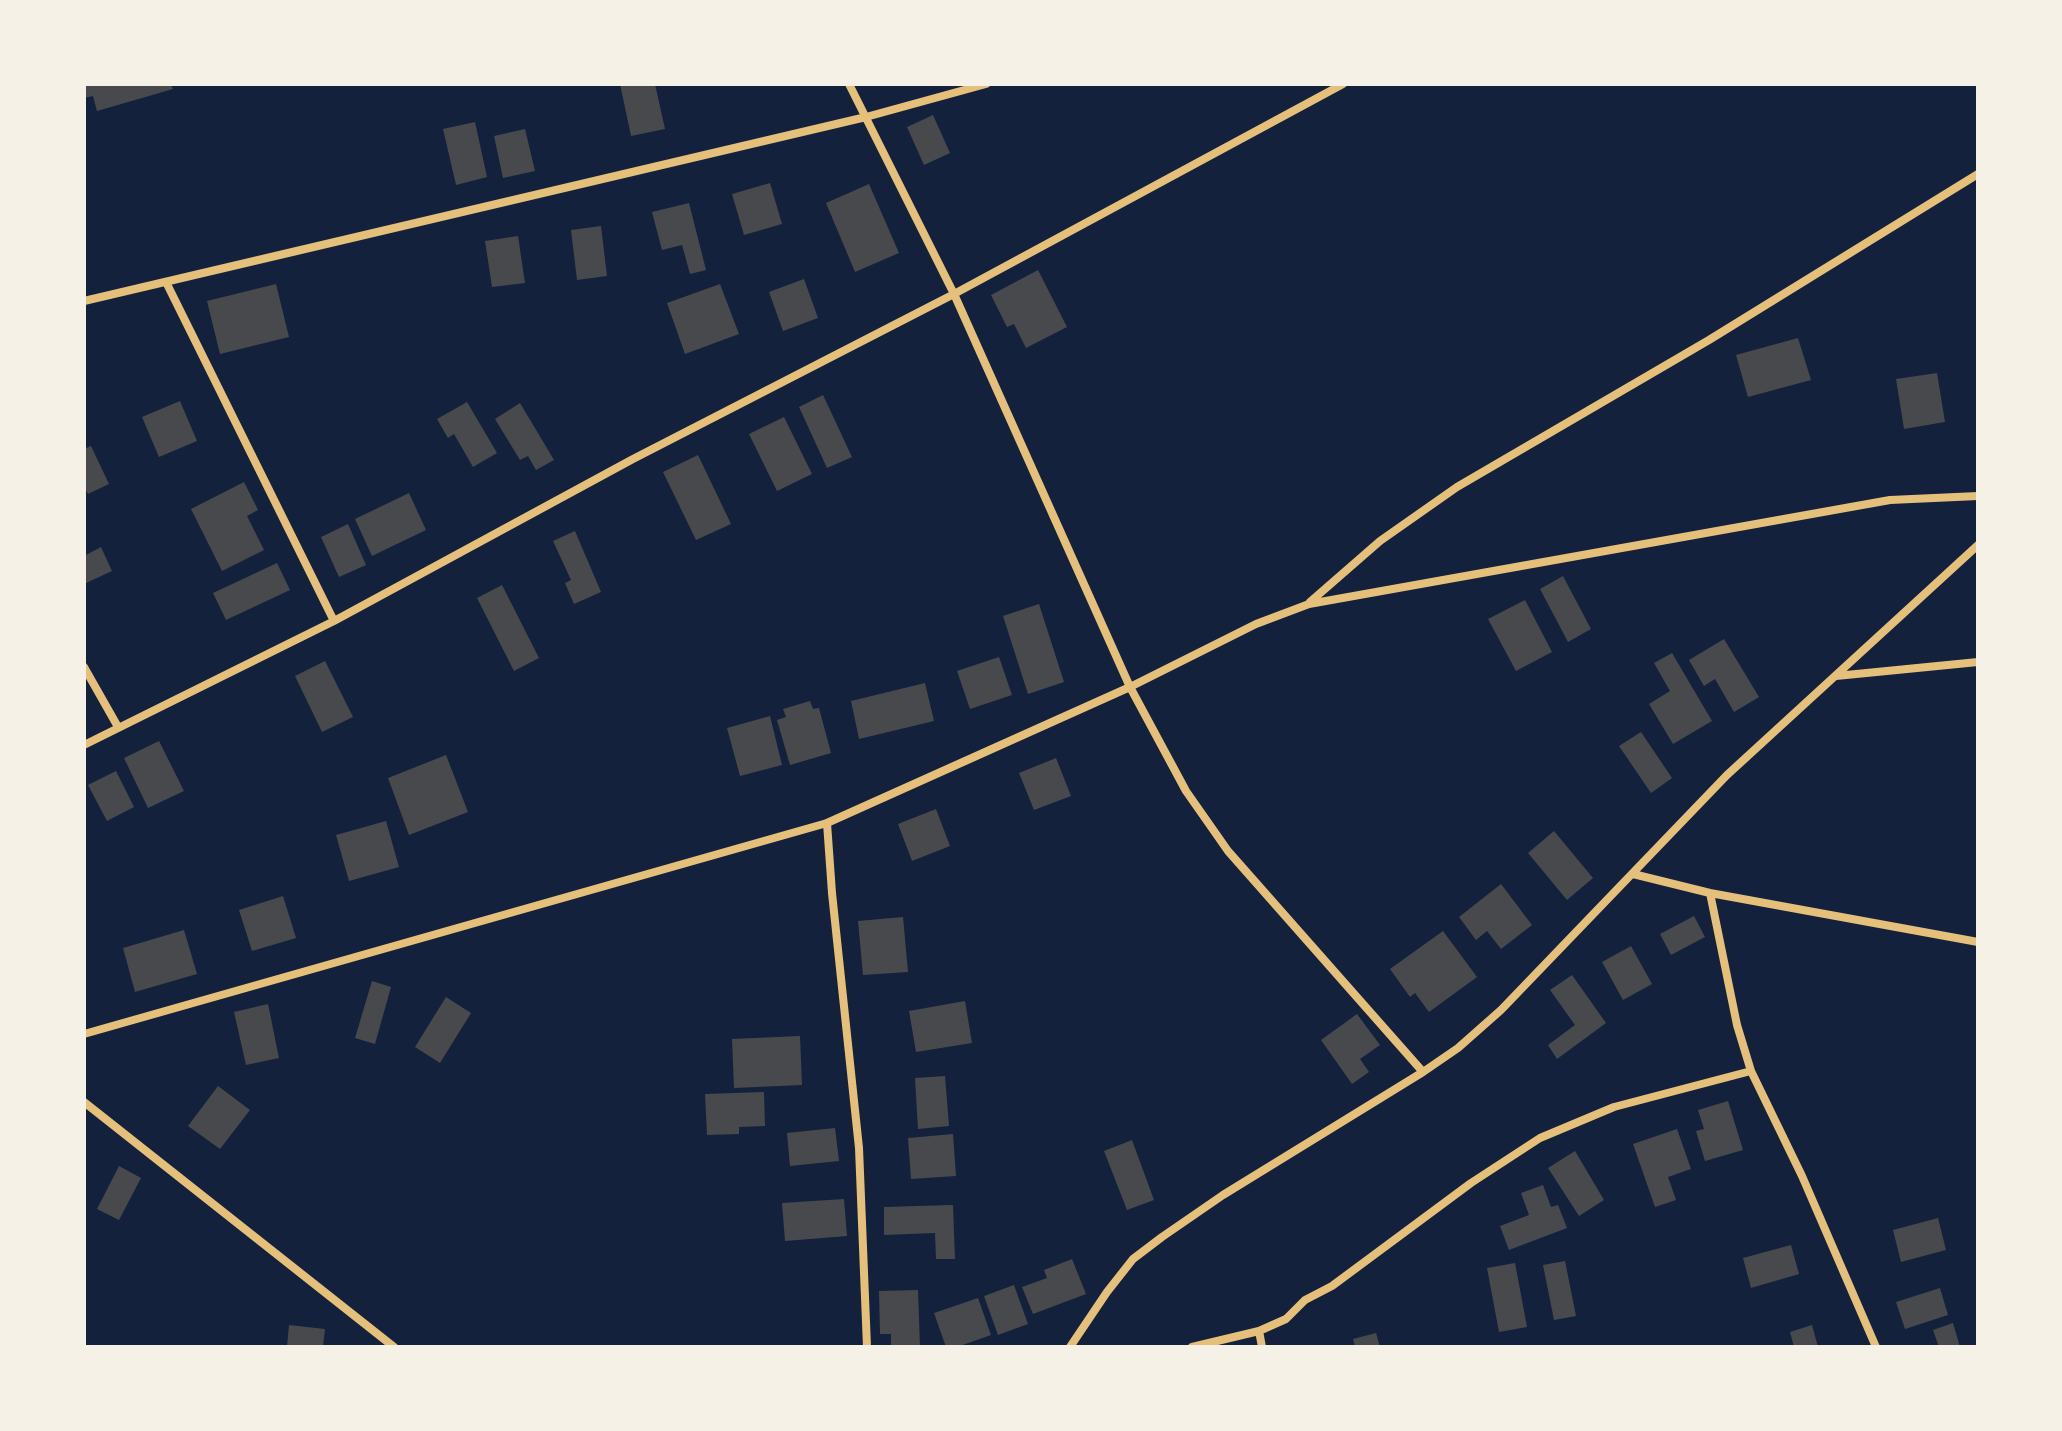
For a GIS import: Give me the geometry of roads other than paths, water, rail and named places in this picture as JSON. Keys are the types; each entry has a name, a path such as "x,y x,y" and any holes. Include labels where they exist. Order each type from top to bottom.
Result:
{"street":[{"path":"849,84 954,294 1130,687 1186,791 1228,851 1423,1072"},
{"path":"84,301 866,117 986,84"},
{"path":"84,745 334,621 633,459 954,294 1343,84"},
{"path":"1309,604 1380,541 1457,487 1709,340 1978,174"},
{"path":"166,282 334,621"},
{"path":"84,1034 827,823 1130,687 1256,624 1309,604 1890,500 1978,496"},
{"path":"1070,1347 1133,1259 1223,1195 1458,1048 1501,1010 1727,775 1978,545"},
{"path":"1835,676 1978,662"},
{"path":"84,667 118,727"},
{"path":"827,823 859,1148 867,1347"},
{"path":"1633,874 1710,893 1978,942"},
{"path":"1710,893 1727,981 1751,1071 1790,1150 1876,1347"},
{"path":"1192,1347 1259,1331 1286,1319 1305,1300 1332,1286 1471,1183 1540,1138 1614,1107 1751,1071"},
{"path":"84,1102 394,1347"},
{"path":"1259,1331 1262,1347"}]}
